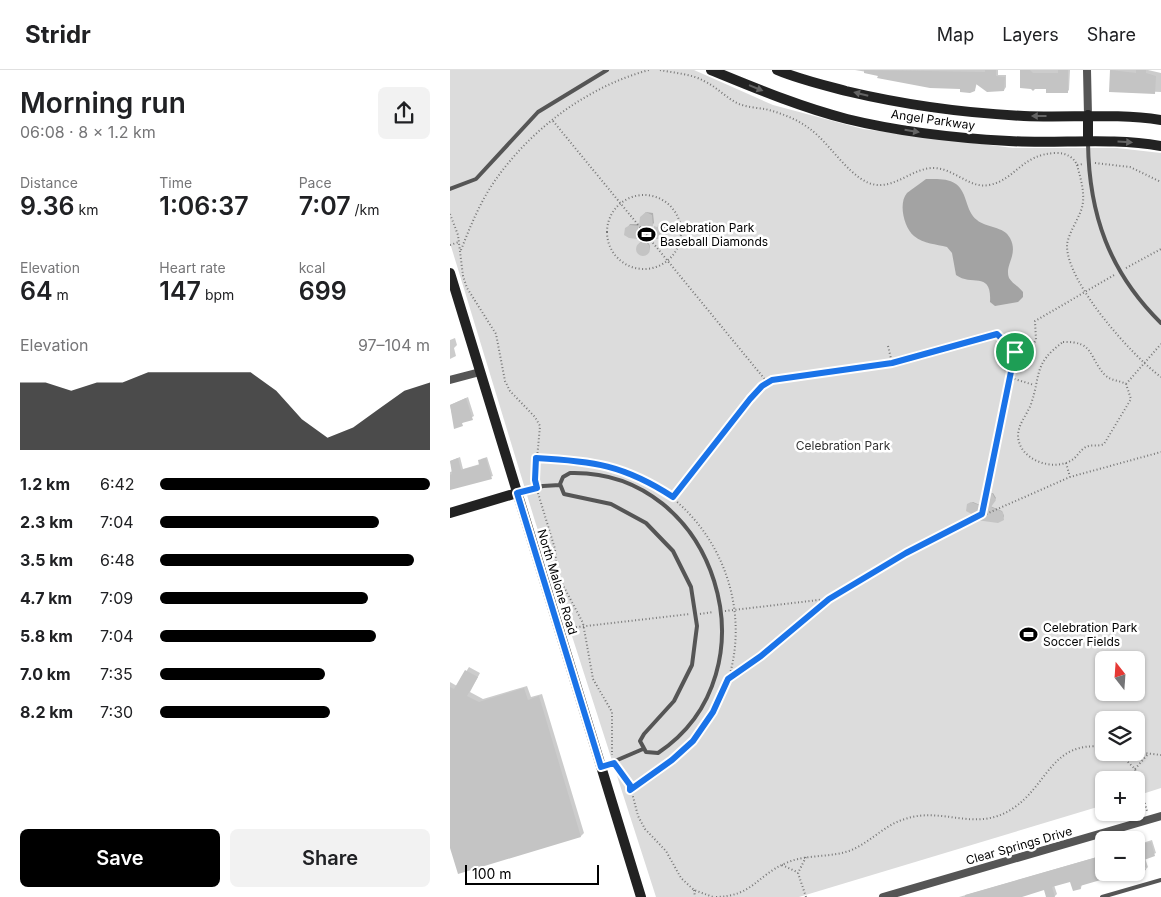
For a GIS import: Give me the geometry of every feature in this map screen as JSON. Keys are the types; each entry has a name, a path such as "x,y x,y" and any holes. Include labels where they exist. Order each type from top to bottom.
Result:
{"main road":[{"name":"Angel Parkway","path":"711,70 796,103 846,118 911,132 1012,141 1088,140 1161,146"},
{"name":"Angel Parkway","path":"777,70 877,98 934,109 1025,116 1088,115 1161,120"},
{"path":"1088,115 1088,140"},
{"name":"North Malone Road","path":"450,273 641,897"},
{"path":"450,513 517,493"}],"street":[{"path":"1087,70 1088,115"},
{"path":"450,380 480,372"},
{"path":"1160,816 1161,825"},
{"name":"Clear Springs Drive","path":"883,897 1160,816"}],"lane":[{"path":"450,189 476,179 522,127 538,112 606,70"},
{"path":"1088,140 1088,162 1096,217 1109,250 1136,295 1161,323"},
{"path":"566,474 587,474 627,484 651,497 673,514 691,534 706,557 716,583 722,611 722,640 717,668 707,695 692,720 673,742 658,753 649,754 643,749 641,737 674,701 692,665 698,626 691,587 673,551 646,523 611,504 568,496 562,491 560,485 566,474"},
{"path":"517,493 560,485"},
{"path":"601,767 643,749"},
{"path":"1102,897 1161,880"}],"path":[{"path":"460,252 475,216 492,185 526,144 553,121 588,96 606,86 649,70"},
{"path":"660,70 703,80 741,104 780,113 794,119 822,138 859,179 868,184 881,185 915,172 932,168 948,170 980,186 990,185 1000,181 1031,158 1049,153 1067,155 1072,158 1077,165 1083,196 1082,211 1067,246 1069,255 1086,291 1117,335 1144,363 1161,377"},
{"path":"553,121 767,383"},
{"path":"1077,165 1088,162 1130,168 1161,182"},
{"path":"648,195 662,199 673,208 680,221 682,236 677,250 668,261 655,268 640,270 626,266 614,256 607,243 606,228 610,214 620,203 633,196 648,195"},
{"path":"450,214 459,242 467,288 496,334 505,381 510,392 535,417 540,426 535,480 554,549 557,574 583,623 593,678 612,712 611,752 614,763 630,785 630,790 644,829 666,851 681,878 694,890 712,897 735,895 746,891 782,865 806,856 847,851 862,845 896,823 915,816 944,815 973,821 1004,814 1024,800 1050,768 1076,747 1095,746"},
{"path":"450,245 459,242"},
{"path":"673,497 750,399 772,380 892,363 997,334 1015,352 1029,351 1036,340 1035,321 1161,249"},
{"path":"1063,342 1077,342 1093,353 1100,368 1109,378 1126,384 1131,399 1122,411 1110,438 1099,446 1086,446 1072,460 1066,462 1037,462 1029,457 1021,447 1018,436 1020,427 1031,403 1034,386 1044,360 1052,350 1063,342"},
{"path":"1126,384 1161,344"},
{"path":"888,346 892,363"},
{"path":"982,514 1015,352"},
{"path":"1009,377 1034,386"},
{"path":"728,679 761,656 829,599 906,553 982,514 1070,477 1161,452"},
{"path":"536,458 580,460 609,466 646,480 673,497 692,515 711,542 724,568 731,590 735,638 728,679 713,712 693,741 672,760 630,790"},
{"path":"1066,462 1070,477"},
{"path":"1145,754 1161,755"},
{"path":"1135,769 1148,754"},
{"path":"1127,761 1135,769 1149,819"},
{"path":"806,856 798,873 806,897"},
{"path":"782,865 798,873"},
{"path":"694,890 695,897"}],"green space":[{"name":"Celebration Park","path":"450,70 694,70 773,105 863,129 1013,148 1117,148 1161,153 1161,788 1145,793 1145,771 1095,771 1095,808 799,897 656,897 534,518 450,243"}],"shaded area":[{"path":"926,179 945,180 956,184 963,192 970,212 977,220 1004,231 1010,238 1013,250 1008,273 1012,282 1023,292 1023,297 1018,302 995,306 990,302 988,286 980,281 968,280 956,275 952,253 947,247 922,241 910,232 903,215 904,197"}],"building":[{"path":"864,70 985,72 985,70 996,70 996,76 1005,77 1004,91 987,92 976,84 975,91 970,93 960,92 960,89 930,88 877,78 878,76 864,73"},
{"path":"1020,70 1030,70 1033,73 1058,73 1058,70 1068,70 1068,93 1046,93 1046,89 1035,89 1033,91 1020,88"},
{"path":"1110,70 1136,73 1136,70 1146,70 1146,73 1156,76 1155,94 1109,92"},
{"path":"646,212 652,215 653,226 639,226 640,217"},
{"path":"630,225 638,226 637,239 624,235 625,228"},
{"path":"654,226 666,230 665,239 655,239"},
{"path":"643,242 648,244 650,249 648,254 643,256 638,254 636,249 638,244"},
{"path":"466,398 473,420 462,423 463,426 454,429 450,405"},
{"path":"458,458 461,470 479,465 478,460 486,458 492,479 450,490 450,475 452,474 450,461"},
{"path":"992,493 996,500 991,507 1003,512 1004,520 998,523 976,520 977,517 966,511 967,504 971,502 979,505 985,495"},
{"path":"465,670 478,677 467,696 479,702 524,688 528,700 539,696 581,837 458,874 450,848 450,687 454,689"},
{"path":"1151,842 1155,856 1145,860 1145,843"},
{"path":"1095,858 1095,881 1097,881 1080,886 1081,889 1073,891 1070,882 1052,887 1055,897 1046,897 1044,890 1022,897 965,897 965,895"}],"place":[{"name":"Celebration Park Baseball Diamonds","path":"646,235"},
{"name":"Celebration Park Soccer Fields","path":"1029,635"}],"route":[{"path":"997,334 1015,352 982,514 906,553 829,599 761,656 728,679 724,692 703,729 693,741 649,778 630,790 630,785 618,772 614,763 601,767 517,493 537,488 535,480 536,458 580,460 609,466 646,480 673,497 750,399 762,386 772,380 892,363 997,334"}]}
